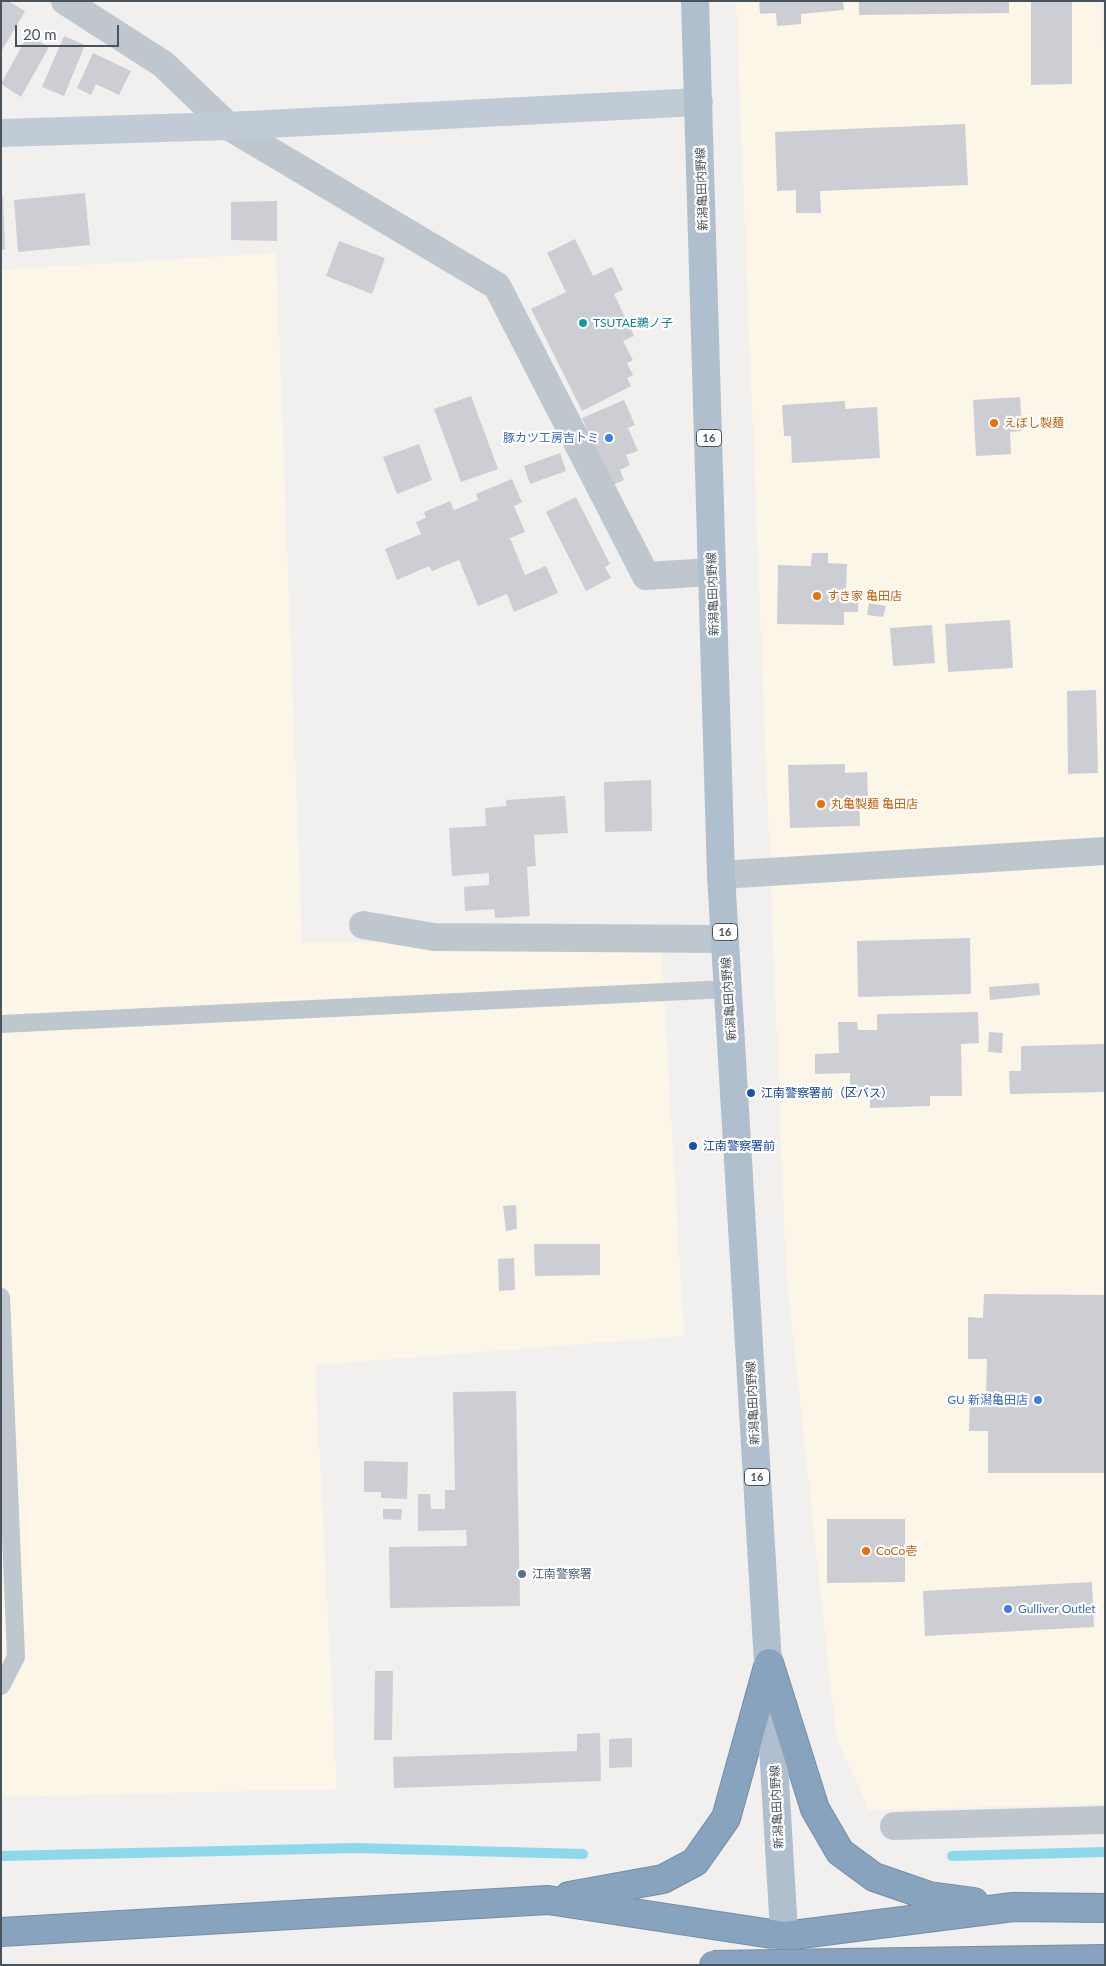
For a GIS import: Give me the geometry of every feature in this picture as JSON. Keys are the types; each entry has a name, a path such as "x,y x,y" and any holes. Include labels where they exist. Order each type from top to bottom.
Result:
{"highway":[{"path":"10,1932 548,1900 663,1879 695,1862 726,1818 769,1663"},
{"path":"769,1663 815,1809 840,1852 874,1877 929,1896 1013,1906 1105,1908"},
{"path":"548,1900 785,1936 1013,1906"},
{"path":"713,1965 1105,1959"}],"main road":[{"name":"新潟亀田内野線","path":"695,1 721,875 786,1965"}],"street":[{"path":"65,1 163,64 228,126 497,286 646,576 712,572"},
{"path":"1,133 228,126 699,102"},
{"path":"721,875 1105,851"},
{"path":"363,925 434,937 725,939"},
{"path":"894,1826 1105,1820"}],"lane":[{"path":"1,1024 728,989"},
{"path":"1,1297 16,1658 1,1686"}],"shaded area":[{"path":"736,1 1101,1 1105,70 1105,1804 869,1810 836,1736 786,1271"},
{"path":"276,253 302,942 661,942 684,1336 315,1365 337,1789 1,1797 1,270"}],"building":[{"path":"1,1 8,1 25,11 1,52"},
{"path":"759,1 843,1 844,10 801,14 801,24 777,26 776,13 760,14"},
{"path":"859,1 1009,1 1009,13 859,15"},
{"path":"1031,1 1072,1 1072,84 1031,85"},
{"path":"28,35 49,47 21,97 1,84"},
{"path":"64,36 85,45 64,96 42,87"},
{"path":"93,53 131,71 119,95 96,84 91,95 77,88"},
{"path":"965,124 968,185 820,191 821,213 796,213 796,190 777,191 775,132"},
{"path":"85,193 90,245 18,252 14,200"},
{"path":"1,195 3,195 5,250 1,250"},
{"path":"277,201 277,241 231,240 231,202"},
{"name":"TSUTAE鵜ノ子","path":"575,239 593,276 612,267 623,290 614,294 634,336 623,341 633,360 627,363 633,375 627,378 631,386 582,411 531,309 566,292 547,253"},
{"path":"339,241 385,258 372,294 326,276"},
{"path":"471,396 498,469 461,482 434,409"},
{"path":"1020,397 1022,431 1010,432 1011,454 976,456 973,400"},
{"path":"624,400 635,425 628,428 638,451 626,455 630,465 620,470 624,480 611,486 582,418"},
{"path":"845,401 845,409 877,407 880,458 792,463 791,436 784,436 782,405"},
{"path":"419,444 432,480 397,494 383,457"},
{"path":"560,453 566,471 530,484 524,466"},
{"path":"512,479 522,502 514,506 525,532 510,538 525,575 546,566 558,593 514,612 507,594 478,606 459,560 432,571 429,566 397,580 385,549 421,534 416,522 426,518 424,512 450,501 454,510 478,500 476,494"},
{"path":"576,497 610,564 605,567 611,578 586,591 546,512"},
{"path":"812,553 828,553 828,563 847,564 846,597 858,597 858,612 844,612 844,625 777,624 778,565 811,566"},
{"path":"869,603 886,606 883,617 867,615"},
{"path":"1010,620 1013,668 948,672 945,624"},
{"path":"932,625 935,663 893,666 890,628"},
{"path":"1096,690 1098,773 1068,774 1067,691"},
{"path":"845,764 845,773 867,772 868,798 859,798 860,826 790,828 788,765"},
{"path":"651,780 652,831 605,832 604,782"},
{"path":"565,796 568,833 534,835 536,866 527,867 530,916 495,918 494,909 465,911 464,887 489,885 489,873 452,876 449,828 486,826 485,808 506,806 506,800"},
{"path":"970,938 971,994 858,997 857,941"},
{"path":"1039,983 1040,995 990,1000 989,987"},
{"path":"978,1012 979,1043 961,1044 962,1096 930,1096 930,1106 870,1108 870,1092 850,1093 850,1073 815,1074 815,1054 839,1053 838,1022 857,1022 858,1030 877,1030 877,1014"},
{"path":"989,1032 1003,1033 1002,1053 988,1052"},
{"path":"1105,1044 1105,1092 1010,1094 1009,1071 1021,1071 1021,1046"},
{"path":"516,1205 517,1229 506,1231 503,1206"},
{"path":"534,1244 600,1244 600,1275 535,1276"},
{"path":"514,1258 515,1290 499,1291 498,1259"},
{"path":"984,1294 1105,1295 1105,1473 988,1473 988,1431 969,1431 970,1395 986,1395 987,1359 968,1359 968,1317 983,1318"},
{"path":"516,1391 520,1606 390,1608 389,1547 467,1546 466,1530 418,1531 418,1494 430,1494 431,1509 445,1509 445,1490 455,1490 453,1392"},
{"path":"364,1461 408,1462 407,1499 381,1498 381,1492 364,1492"},
{"path":"383,1509 402,1509 401,1520 383,1519"},
{"name":"CoCo壱","path":"827,1519 905,1519 905,1582 827,1583"},
{"name":"Gulliver Outlet","path":"1092,1582 1094,1627 925,1636 923,1591"},
{"path":"375,1671 393,1671 392,1740 374,1740"},
{"path":"600,1733 601,1781 394,1788 393,1757 577,1751 577,1734"},
{"path":"632,1738 632,1767 609,1768 609,1739"}],"waterway":[{"path":"1,1856 355,1848 583,1854"},
{"path":"952,1856 1105,1852"}],"place":[{"name":"TSUTAE鵜ノ子","path":"583,323"},
{"name":"えぼし製麺","path":"994,423"},
{"name":"豚カツ工房吉トミ","path":"609,438"},
{"name":"すき家 亀田店","path":"817,596"},
{"name":"丸亀製麺 亀田店","path":"821,804"},
{"name":"江南警察署前（区バス）","path":"751,1093"},
{"name":"江南警察署前","path":"693,1146"},
{"name":"GU 新潟亀田店","path":"1038,1400"},
{"name":"CoCo壱","path":"866,1551"},
{"name":"江南警察署","path":"522,1574"},
{"name":"Gulliver Outlet","path":"1008,1609"}]}
